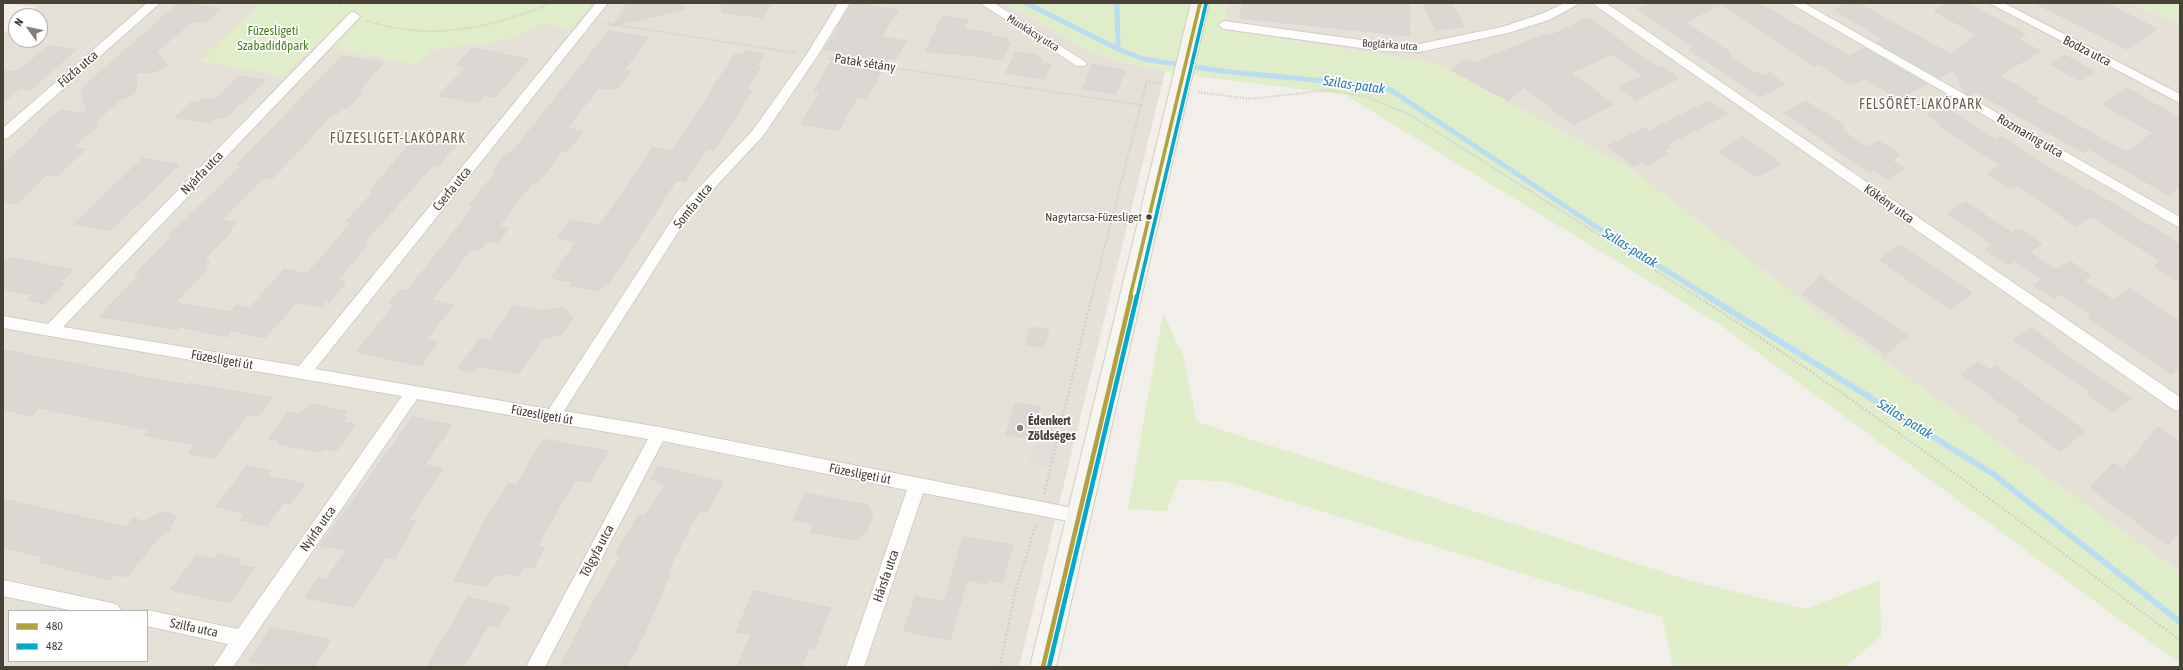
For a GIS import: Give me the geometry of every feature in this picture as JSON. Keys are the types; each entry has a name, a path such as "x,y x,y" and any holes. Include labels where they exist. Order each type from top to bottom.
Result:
{"main road":[{"path":"1043,667 1078,516 1184,85 1189,50 1200,3"}],"street":[{"name":"Fűzfa utca","path":"3,135 154,3"},
{"name":"Cserfa utca","path":"302,374 602,3"},
{"name":"Somfa utca","path":"552,417 684,212 758,133 812,55 844,3"},
{"name":"Munkácsy utca","path":"986,3 1081,63"},
{"name":"Boglárka utca","path":"1224,25 1383,47 1419,48 1504,30 1544,17 1574,3"},
{"name":"Kökény utca","path":"1598,3 2180,405"},
{"name":"Rozmaring utca","path":"1796,3 2180,223"},
{"name":"Bodza utca","path":"1994,3 2180,99"},
{"name":"Nyárfa utca","path":"50,331 354,16"},
{"name":"Füzesligeti út","path":"3,322 302,374 414,391 552,417 659,434 1078,516"},
{"name":"Nyírfa utca","path":"222,667 414,391"},
{"name":"Tölgyfa utca","path":"535,667 659,434"},
{"name":"Hársfa utca","path":"855,667 918,485"},
{"path":"3,588 107,610"},
{"name":"Szilfa utca","path":"148,618 241,638"}],"path":[{"path":"354,16 377,25 390,28 435,31 468,28 502,22 551,3"},
{"name":"Patak sétány","path":"588,20 1141,105"},
{"path":"1000,667 1015,593 1040,509 1104,246 1147,81 1184,85 1189,91 1250,99 1329,90 1366,97 1410,115 1785,353 1993,501 2180,640"}],"shaded area":[{"path":"7,3 1006,3 1085,48 1115,60 1165,72 1019,667 3,667 3,34 8,30 8,48 48,48 48,8 35,8 36,7"},
{"path":"1227,3 2132,3 2180,25 2180,572 1841,330 1629,168 1435,63 1223,30"},
{"path":"1041,418 1060,421 1048,467 1029,464"}],"green space":[{"name":"Füzesligeti Szabadidőpark","path":"261,3 593,3 573,28 540,24 511,39 433,50 417,65 315,45 283,76 199,61"},
{"path":"1006,3 1227,3 1223,30 1435,63 1629,168 1841,330 2180,572 2180,664 1719,324 1345,95 1165,72 1115,60 1085,48"},
{"path":"2132,3 2180,3 2180,25"},
{"path":"1163,313 1183,355 1197,422 1691,581 1806,609 1880,580 1881,636 1845,667 1673,667 1662,617 1224,481 1178,480 1167,511 1128,509"}],"building":[{"path":"179,3 221,8 205,23 192,21 157,52 167,65 155,72 137,73 136,91 134,94 120,100 93,124 98,125 74,147 86,149 57,176 48,174 17,204 3,201 3,164 40,131 37,130 60,110 87,114 81,89"},
{"path":"628,3 684,3 684,9 613,26"},
{"path":"722,3 773,3 762,18 722,12"},
{"path":"852,3 899,10 881,37 907,41 896,59 889,58 866,99 857,97 839,130 801,124 820,92 814,91 837,51 824,50 840,27 838,26"},
{"path":"1243,3 1393,3 1410,5 1409,36 1240,18"},
{"path":"1423,3 1452,3 1464,27 1436,30"},
{"path":"1652,3 1759,3 1849,56 1865,48 1927,84 1898,99 1865,78 1852,85 1819,64 1814,66 1721,5 1684,22 1731,53 1728,55 1756,74 1758,73 1763,76 1769,73 1785,84 1760,97 1689,50 1694,47 1638,9"},
{"path":"1848,3 1858,3 1950,54 1977,35 1934,11 1947,3 1968,3 2026,35 2019,39 2040,51 1999,76 2038,98 2034,101 2126,152 2153,133 2102,104 2126,88 2180,118 2180,186 2168,195 2089,149 2084,153 1976,92 1969,95 1965,93 1953,70 1938,78 1876,42 1882,39 1834,10"},
{"path":"2035,3 2106,3 2157,29 2127,49"},
{"path":"943,16 968,20 963,29 992,33 991,36 1008,38 1006,43 1010,43 1003,60 926,51"},
{"path":"1588,18 1659,68 1662,66 1679,78 1636,100 1619,87 1643,76 1612,54 1571,73 1613,104 1573,125 1524,87 1508,101 1452,70 1467,59 1474,63 1546,34 1549,36"},
{"path":"609,31 649,37 624,70 631,71 617,89 598,89 567,128 583,131 567,152 562,151 538,183 533,182 499,226 509,228 498,243 487,241 480,250 471,249 432,300 453,305 426,340 438,342 421,366 356,352 394,305 389,304 400,290 407,291 474,206 469,205 496,171 493,170 506,154 513,151"},
{"path":"48,46 76,50 30,90 20,88 3,103 3,70 17,72 46,48 48,48"},
{"path":"473,48 529,59 495,97 484,95 477,103 438,96 466,67 457,65"},
{"path":"745,51 764,54 756,66 761,67 747,90 752,91 714,150 707,149 685,182 676,181 608,284 605,283 599,291 570,285 572,282 551,278 576,242 557,238 571,220 600,225 653,147 672,151 735,54 742,55"},
{"path":"1016,52 1032,54 1039,57 1043,63 1051,64 1045,79 1006,73"},
{"path":"2065,55 2095,72 2080,81 2050,64"},
{"path":"342,56 383,63 358,92 362,92 346,109 342,108 337,114 333,114 272,179 264,178 222,220 236,223 229,230 232,231 204,260 210,262 203,268 207,269 175,303 230,312 236,305 250,308 284,269 307,274 351,223 346,222 373,192 369,191 418,135 458,143 438,166 433,165 364,243 368,244 338,280 346,282 329,302 325,301 321,307 297,302 265,338 232,331 227,337 180,327 177,330 99,317 140,274 135,273 171,237 168,236 241,166 237,165"},
{"path":"1093,64 1126,71 1115,94 1083,89"},
{"path":"239,76 266,80 225,118 216,117 210,123 175,118 191,102 199,103 203,98 214,100"},
{"path":"1709,101 1727,114 1667,145 1670,147 1663,151 1668,154 1647,165 1642,161 1634,166 1608,146 1644,128 1649,131"},
{"path":"1806,101 1845,126 1840,129 1867,147 1879,141 1900,155 1891,160 1905,169 1887,179 1873,170 1869,172 1784,113"},
{"path":"1943,106 1997,140 2001,137 2087,191 2090,190 2180,244 2180,282 2154,266 2161,261 2091,216 2076,226 2017,186 2011,189 1987,174 2001,165 1939,126 1942,124 1927,115"},
{"path":"1744,137 1781,164 1756,177 1719,152"},
{"path":"143,158 179,165 110,231 74,224"},
{"path":"1966,202 2012,233 2019,229 2042,244 2029,252 2056,270 2070,261 2091,275 2083,280 2113,300 2130,288 2180,321 2180,367 2171,374 2087,318 2092,315 2061,294 2054,299 2033,285 2042,279 2015,261 2009,265 1985,250 1993,245 1947,214"},
{"path":"1899,245 1972,293 1951,310 1880,260"},
{"path":"10,257 73,270 60,282 65,283 44,304 27,300 32,295 3,289 3,263"},
{"path":"1821,276 1908,336 1885,354 1802,294"},
{"path":"514,306 541,311 562,307 573,318 562,334 542,339 518,374 479,366 475,372 458,369 480,338 490,340"},
{"path":"1031,327 1049,330 1043,348 1026,344"},
{"path":"2031,328 2056,345 2053,347 2132,398 2114,412 2088,394 2091,392 2014,341"},
{"path":"3,350 187,385 189,383 273,398 257,417 248,415 213,459 188,454 195,445 144,435 149,430 39,408 32,416 3,410"},
{"path":"1978,362 1990,370 1995,366 2085,431 2060,451 2017,420 2021,418 1961,374"},
{"path":"1016,403 1040,407 1031,439 1006,435"},
{"path":"310,404 347,411 344,416 347,417 343,422 356,424 336,451 324,449 321,452 277,444 280,441 268,439 288,412 300,414"},
{"path":"413,417 452,425 425,465 443,468 409,520 416,521 395,559 386,557 353,607 305,598 318,578 326,580 346,550 320,546"},
{"path":"2158,427 2180,442 2180,531 2168,545 2090,488 2113,463 2123,469"},
{"path":"543,439 608,451 590,482 575,480 537,546 545,547 533,569 525,566 518,577 508,573 493,577 487,586 454,581 484,522 509,483 516,485"},
{"path":"247,466 271,471 267,476 305,484 290,504 283,503 267,526 240,520 245,513 216,507"},
{"path":"658,466 724,482 707,512 699,510 667,573 670,574 643,637 626,667 560,667 590,608 621,556 616,554 638,515 645,516 665,485 651,479"},
{"path":"805,493 867,505 873,515 866,533 853,540 811,532 814,524 794,520"},
{"path":"3,499 126,527 133,518 144,521 160,513 167,512 176,517 168,532 157,539 127,577 114,574 110,580 39,562 43,557 3,548"},
{"path":"963,537 1013,545 1002,583 988,580 987,584 967,580 950,640 904,631 915,596 944,602"},
{"path":"218,554 241,559 237,564 255,568 230,603 170,590 196,556 214,559"},
{"path":"754,591 831,608 814,649 809,648 801,667 737,667 751,635 736,632"},
{"path":"468,597 510,608 498,626 489,625 462,667 427,667"},
{"path":"271,627 330,640 314,667 275,667 249,662"}],"waterway":[{"name":"Szilas-patak","path":"1026,3 1118,49"},
{"path":"1117,3 1118,49"},
{"name":"Szilas-patak","path":"1118,49 1143,59 1221,71 1386,87 1607,234 1709,297"},
{"name":"Szilas-patak","path":"1707,296 1993,474 2180,622"}],"transit line":[{"name":"480","path":"1043,667 1200,3"},
{"name":"482","path":"1049,667 1206,4"}],"place":[{"name":"Nagytarcsa-Füzesliget","path":"1149,217"},
{"name":"Édenkert Zöldséges","path":"1020,428"}],"district":[{"name":"FELSŐRÉT-LAKÓPARK","path":"1921,105"},
{"name":"FÜZESLIGET-LAKÓPARK","path":"398,139"}]}
